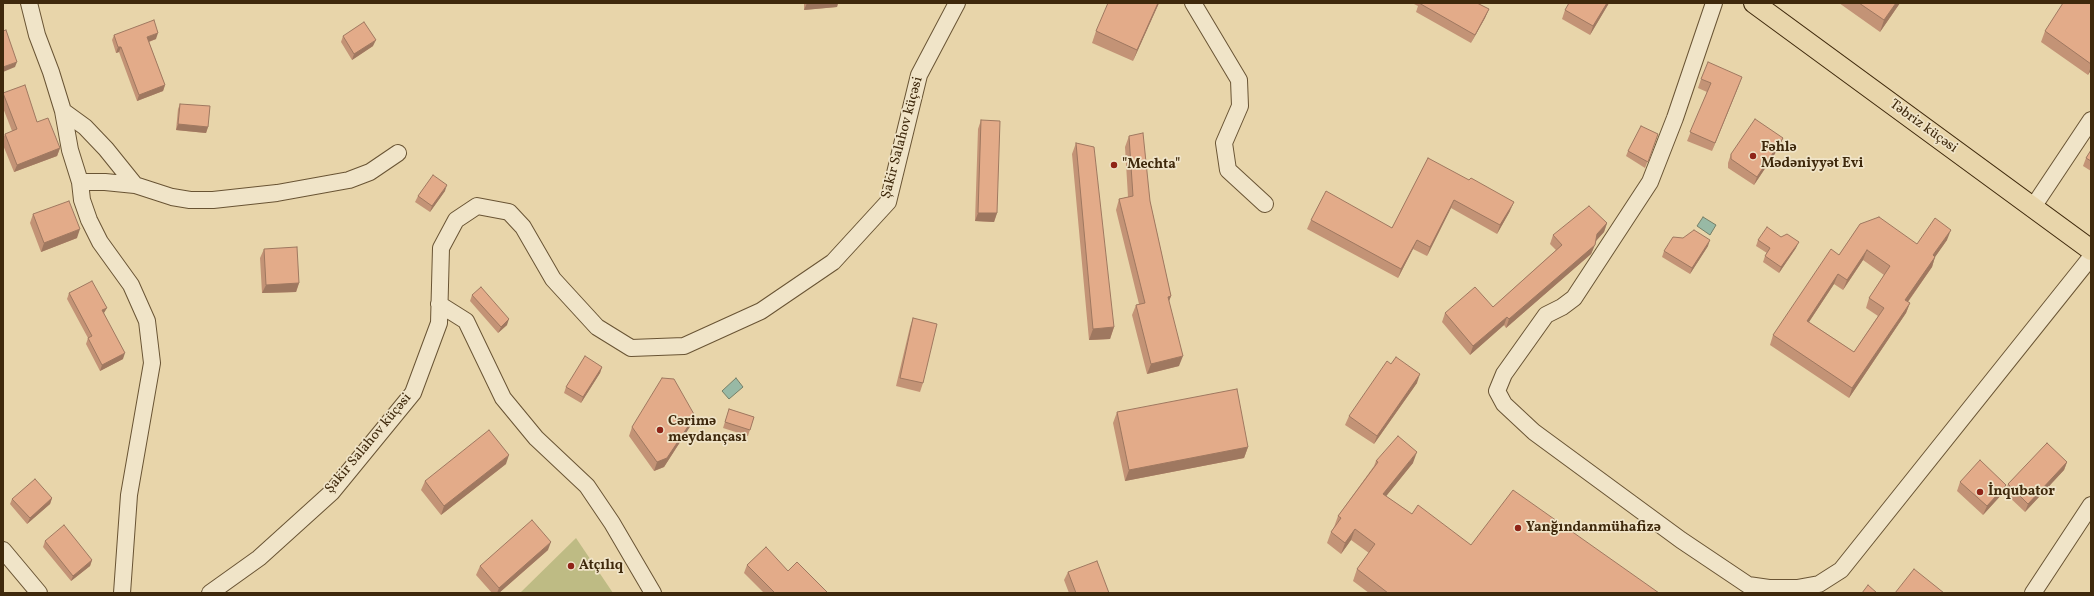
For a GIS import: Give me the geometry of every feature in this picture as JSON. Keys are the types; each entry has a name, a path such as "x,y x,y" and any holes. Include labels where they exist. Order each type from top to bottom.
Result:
{"main road":[{"name":"Təbriz küçəsi","path":"1754,3 2091,250"}],"street":[{"path":"29,3 37,36 51,72 62,111 70,150 80,182 82,200 89,220 100,242 131,285 147,321 152,363 129,495 122,593"},
{"name":"Şakir Salahov küçəsi","path":"210,593 259,558 332,492 413,393 439,324 441,248 456,220 477,206 509,212 523,227 552,279 597,327 631,348 684,346 761,311 833,262 888,202 919,75 957,3"},
{"path":"1193,3 1238,80 1240,106 1224,143 1228,170 1265,204"},
{"path":"1714,3 1675,118 1650,182 1596,267 1574,298 1562,307 1546,315 1504,374 1497,391 1504,404 1534,432 1681,540 1748,585 1769,588 1797,588 1819,584 1841,570 2091,258"},
{"path":"62,111 85,127 106,149 135,185"},
{"path":"2033,207 2091,120"},
{"path":"80,182 105,182 135,185 152,192 190,200 213,200 349,180 370,172 398,154"},
{"path":"439,304 466,321 503,398 536,438 587,486 612,523 653,593"},
{"path":"2033,593 2091,505"},
{"path":"3,550 39,593"}],"shaded area":[{"path":"1703,217 1716,225 1710,235 1697,226"},
{"path":"736,378 743,387 729,399 722,391"},
{"name":"Atçılıq","path":"576,538 613,593 520,593"}],"building":[{"path":"1108,3 1158,3 1137,50 1096,31"},
{"path":"1419,3 1477,3 1489,9 1475,35"},
{"path":"1569,3 1607,3 1593,26 1565,10"},
{"path":"1859,3 1896,3 1884,20"},
{"path":"2063,3 2091,3 2091,64 2045,31"},
{"path":"154,20 158,33 147,37 165,85 139,95 121,47 118,47 114,35"},
{"path":"364,22 376,40 354,54 343,36"},
{"path":"6,30 17,62 3,67 3,31"},
{"path":"1708,62 1742,77 1715,143 1690,132 1711,83 1701,79"},
{"path":"25,85 37,122 48,118 60,148 17,165 5,134 17,129 3,93"},
{"path":"180,104 210,106 208,127 178,124"},
{"name":"Fəhlə Mədəniyyət Evi","path":"1755,119 1783,138 1757,177 1731,159 1731,154"},
{"path":"981,120 1000,121 997,213 978,213"},
{"path":"1641,126 1658,134 1648,162 1628,151"},
{"path":"1143,133 1150,201 1171,296 1168,297 1183,356 1151,364 1136,305 1145,303 1119,199 1133,196 1129,136"},
{"path":"1076,143 1094,147 1114,327 1093,329"},
{"path":"2091,150 2091,161 2086,158"},
{"path":"1428,158 1469,180 1471,178 1514,202 1500,225 1454,200 1430,247 1417,240 1401,269 1311,220 1326,191 1392,228"},
{"path":"433,175 447,185 432,206 418,196"},
{"path":"69,201 80,229 44,243 33,214"},
{"path":"1589,206 1607,223 1597,234 1595,245 1509,319 1507,317 1473,346 1445,313 1475,287 1493,307 1562,245 1553,235"},
{"path":"1879,217 1917,244 1935,218 1951,230 1933,255 1935,257 1905,300 1910,303 1852,388 1773,335 1831,249 1839,255 1860,224","holes":["1867,250 1890,266 1869,298 1884,308 1854,352 1807,321 1838,274 1847,280"]},
{"path":"1767,227 1781,237 1787,234 1799,242 1781,267 1765,256 1770,248 1758,240"},
{"path":"1694,230 1710,240 1692,268 1664,251 1673,237 1683,238"},
{"path":"297,247 299,283 266,285 264,249"},
{"path":"92,281 107,308 102,310 125,353 102,365 88,338 92,336 69,293"},
{"path":"481,287 509,319 501,327 472,295"},
{"path":"913,318 937,324 923,383 900,378"},
{"path":"585,356 602,367 583,397 566,387"},
{"path":"1396,357 1420,374 1377,436 1349,416 1387,361 1391,364"},
{"name":"Cərimə meydançası","path":"662,378 674,379 695,416 667,458 657,462 632,427"},
{"path":"1237,389 1248,447 1129,470 1117,412"},
{"path":"729,409 754,417 750,430 725,422"},
{"path":"489,430 509,455 444,506 425,481"},
{"path":"1398,436 1417,452 1383,494 1412,514 1418,505 1471,545 1513,490 1659,593 1388,593 1357,569 1375,544 1355,529 1345,543 1331,532 1341,518 1338,516 1378,462 1376,461"},
{"path":"2047,443 2067,462 2028,504 2008,484"},
{"name":"İnqubator","path":"1980,460 2006,485 1987,506 1960,482"},
{"path":"35,479 52,498 30,518 12,499"},
{"path":"532,520 551,542 499,588 480,566"},
{"path":"64,525 92,560 73,576 45,541"},
{"path":"766,547 788,571 797,562 828,593 775,593 747,565"},
{"path":"1097,561 1109,593 1076,593 1068,572"},
{"path":"1914,569 1944,593 1895,593"},
{"path":"1868,585 1877,593 1862,593"}],"place":[{"name":"Fəhlə Mədəniyyət Evi","path":"1753,156"},
{"name":"\"Mechta\"","path":"1114,165"},
{"name":"Cərimə meydançası","path":"660,430"},
{"name":"İnqubator","path":"1980,492"},
{"name":"Yanğındanmühafizə","path":"1518,528"},
{"name":"Atçılıq","path":"571,566"}]}
